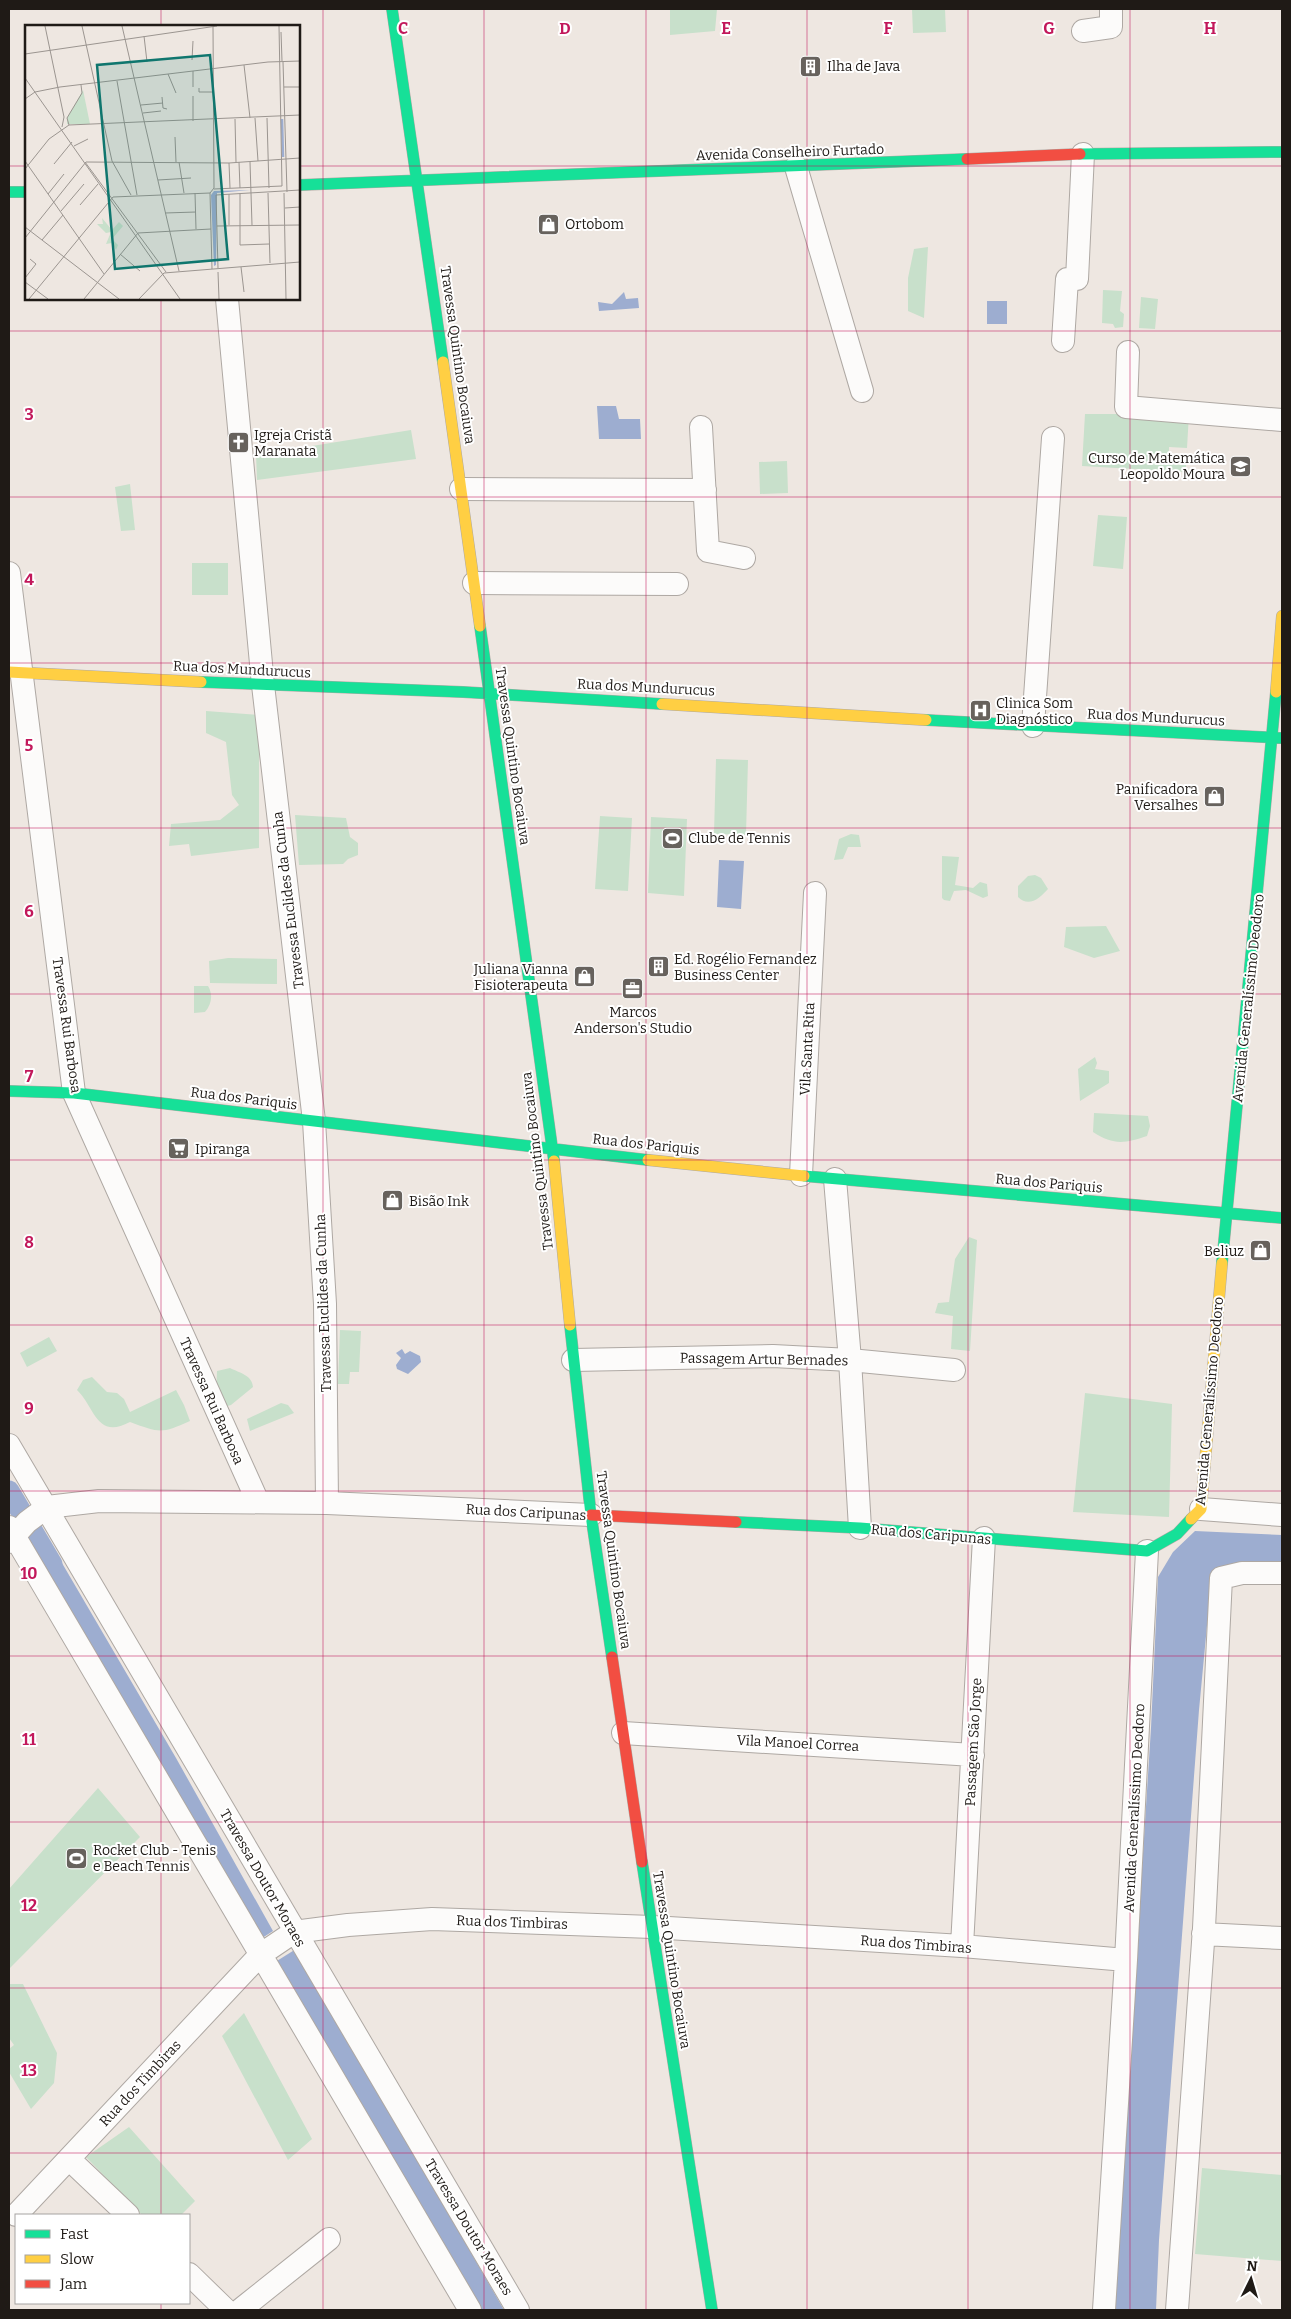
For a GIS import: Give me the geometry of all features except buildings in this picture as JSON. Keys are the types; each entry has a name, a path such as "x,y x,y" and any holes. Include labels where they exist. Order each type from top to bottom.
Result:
{"street":[{"name":"Travessa Quintino Bocaiuva","path":"392,9 418,181 553,1150 573,1360 591,1515 652,1927 712,2310"},
{"path":"1083,31 1111,27 1111,9"},
{"name":"Avenida Conselheiro Furtado","path":"300,185 796,167 1083,154 1282,152"},
{"path":"1063,341 1067,279 1077,279 1083,154"},
{"path":"796,167 862,391"},
{"path":"9,192 25,192"},
{"name":"Travessa Euclides da Cunha","path":"227,300 263,686 314,1121 325,1304 327,1503"},
{"path":"1128,352 1126,406 1282,420"},
{"path":"701,427 708,551 744,558"},
{"path":"1034,726 1053,438"},
{"path":"461,489 705,490"},
{"name":"Travessa Rui Barbosa","path":"9,573 16,673 74,1093 258,1502"},
{"path":"474,583 677,584"},
{"name":"Avenida Generalíssimo Deodoro","path":"1104,2310 1126,1960 1146,1551 1177,1534 1201,1509 1226,1213 1278,738 1282,616"},
{"name":"Rua dos Mundurucus","path":"16,673 263,686 490,693 1034,726 1278,738"},
{"name":"Vila Santa Rita","path":"801,1176 815,893"},
{"name":"Rua dos Pariquis","path":"9,1091 74,1093 553,1150 835,1180 1282,1218"},
{"path":"835,1180 850,1360 860,1528"},
{"name":"Passagem Artur Bernades","path":"573,1360 773,1356 850,1360 954,1370"},
{"name":"Travessa Doutor Moraes","path":"9,1445 518,2310"},
{"name":"Rua dos Caripunas","path":"47,1507 99,1501 327,1503 860,1528 1146,1551"},
{"path":"47,1507 11,1535 470,2310"},
{"path":"1201,1509 1282,1515"},
{"name":"Passagem São Jorge","path":"962,1946 984,1538"},
{"path":"1177,2310 1203,1934 1222,1578 1242,1573 1282,1573"},
{"name":"Vila Manoel Correa","path":"623,1733 973,1755"},
{"name":"Rua dos Timbiras","path":"17,2214 260,1954 294,1932 348,1925 432,1919 652,1927 962,1946 1126,1960"},
{"path":"1203,1934 1282,1938"},
{"path":"69,2159 127,2214"},
{"path":"240,2310 329,2239"},
{"path":"190,2275 226,2310"}],"green space":[{"path":"670,9 717,9 715,31 670,35"},
{"path":"912,9 945,9 946,32 913,33"},
{"path":"928,247 924,318 908,311 908,278 914,249"},
{"path":"1103,290 1122,291 1120,311 1124,314 1123,327 1115,328 1113,324 1102,323"},
{"path":"1141,297 1158,299 1155,329 1139,328"},
{"path":"1085,414 1189,414 1187,448 1169,447 1169,464 1186,465 1186,472 1082,466"},
{"path":"411,430 416,459 257,480 256,455"},
{"path":"787,461 788,493 760,494 759,462"},
{"path":"130,484 135,530 121,531 115,487"},
{"path":"1098,515 1127,517 1123,569 1093,566"},
{"path":"192,563 228,563 228,595 192,595"},
{"path":"206,711 259,715 259,848 191,856 189,844 169,846 171,824 220,820 239,805 232,795 226,742 206,733"},
{"path":"716,759 748,760 746,835 714,834"},
{"path":"295,815 346,818 350,837 358,843 358,855 348,859 343,864 299,865"},
{"path":"600,816 632,818 628,891 595,889"},
{"path":"651,817 687,819 684,896 648,893"},
{"path":"851,834 859,835 861,847 848,847 843,859 834,860 839,839"},
{"path":"942,856 959,857 955,885 973,888 980,882 987,884 988,896 983,898 966,890 954,891 950,901 944,900 942,898"},
{"path":"1035,875 1041,878 1048,889 1041,896 1026,902 1018,897 1018,886 1028,876"},
{"path":"1106,926 1120,951 1094,958 1064,947 1066,927"},
{"path":"228,958 277,959 277,984 210,983 209,961"},
{"path":"194,986 208,986 210,989 210,1002 205,1012 194,1013"},
{"path":"1095,1057 1097,1063 1095,1069 1109,1071 1109,1083 1080,1101 1078,1069"},
{"path":"1094,1113 1148,1116 1150,1126 1147,1136 1132,1141 1119,1142 1100,1136 1093,1132"},
{"path":"969,1237 977,1240 970,1351 951,1349 953,1316 935,1313 938,1303 949,1302 955,1259"},
{"path":"340,1330 361,1331 359,1372 350,1372 349,1384 338,1384"},
{"path":"49,1337 57,1351 27,1367 20,1353"},
{"path":"230,1368 248,1377 253,1387 231,1405 224,1407 216,1395 217,1371"},
{"path":"92,1377 107,1392 117,1393 124,1399 130,1412 176,1390 190,1421 166,1430 155,1430 130,1422 110,1427 103,1424 77,1390 83,1380"},
{"path":"1085,1393 1172,1404 1169,1517 1073,1512"},
{"path":"281,1403 288,1405 294,1413 250,1431 247,1419"},
{"name":"Rocket Club - Tenis e Beach Tennis","path":"98,1788 140,1837 9,1969 9,1889"},
{"path":"9,1984 23,1984 57,2053 54,2083 31,2109 9,2072 9,2049 14,2045 9,2038"},
{"path":"244,2013 312,2139 288,2160 222,2036"},
{"path":"129,2127 195,2201 182,2214 141,2214 86,2157"},
{"path":"1202,2168 1282,2175 1282,2261 1195,2254"}],"water":[{"path":"624,292 626,299 638,298 639,308 599,311 598,302 612,304"},
{"path":"987,301 1007,301 1007,324 987,324"},
{"path":"597,406 616,406 619,419 640,419 641,439 599,439"},
{"path":"719,860 744,861 741,909 717,907"},
{"path":"402,1349 405,1354 410,1351 420,1356 421,1362 408,1374 397,1369 396,1365 401,1358 396,1353"},
{"path":"1195,1531 1282,1535 1282,1567 1226,1567 1208,1615 1199,1710 1159,2240 1156,2310 1114,2310 1151,1728 1158,1577 1173,1552"},
{"path":"45,1534 176,1758 273,1931 259,1940 27,1547"},
{"path":"296,1949 504,2310 477,2310 272,1964"}],"waterway":[{"path":"9,1491 52,1564"}],"traffic: fast":[{"path":"392,9 443,362"},
{"path":"1080,154 1282,152"},
{"path":"300,185 967,159"},
{"path":"9,192 25,192"},
{"path":"480,626 554,1161"},
{"path":"201,682 463,692 662,704"},
{"path":"1222,1263 1276,692"},
{"path":"926,720 1282,738"},
{"path":"9,1091 74,1093 648,1160"},
{"path":"804,1176 1282,1218"},
{"path":"570,1325 591,1515 612,1657"},
{"path":"736,1522 860,1528 1147,1551 1177,1534 1191,1519"},
{"path":"642,1862 712,2310"}],"traffic: slow":[{"path":"443,362 480,626"},
{"path":"1276,692 1282,616"},
{"path":"9,672 201,682"},
{"path":"662,704 926,720"},
{"path":"648,1160 804,1176"},
{"path":"554,1161 570,1325"},
{"path":"1191,1519 1201,1509 1222,1263"}],"traffic: jam":[{"path":"967,159 1080,154"},
{"path":"591,1515 736,1522"},
{"path":"612,1657 642,1862"}],"place":[{"name":"Ilha de Java","path":"811,66"},
{"name":"Ortobom","path":"549,224"},
{"name":"Igreja Cristã Maranata","path":"238,443"},
{"name":"Curso de Matemática Leopoldo Moura","path":"1241,466"},
{"name":"Clinica Som Diagnóstico","path":"980,711"},
{"name":"Panificadora Versalhes","path":"1214,797"},
{"name":"Clube de Tennis","path":"672,838"},
{"name":"Ed. Rogélio Fernandez Business Center","path":"658,967"},
{"name":"Juliana Vianna Fisioterapeuta","path":"584,977"},
{"name":"Marcos Anderson's Studio","path":"633,989"},
{"name":"Ipiranga","path":"179,1149"},
{"name":"Bisão Ink","path":"393,1201"},
{"name":"Beliuz","path":"1260,1251"},
{"name":"Rocket Club - Tenis e Beach Tennis","path":"77,1858"}]}
